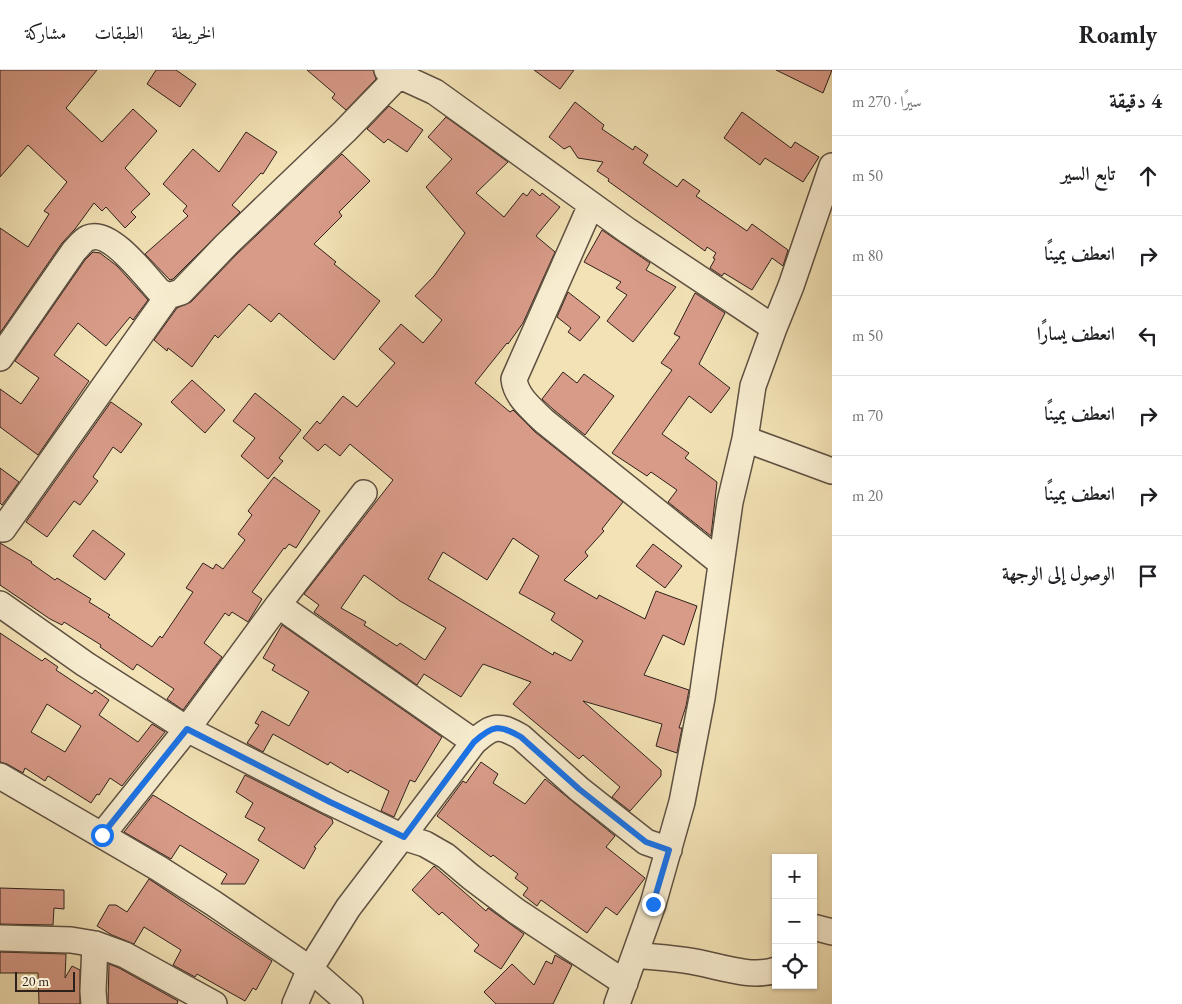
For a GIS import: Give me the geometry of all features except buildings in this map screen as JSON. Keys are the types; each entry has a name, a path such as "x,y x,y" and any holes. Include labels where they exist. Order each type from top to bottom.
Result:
{"street":[{"path":"3,529 168,296 181,292 227,244 345,131 396,72 435,92 591,205 698,279 774,328"},
{"path":"0,604 86,664 187,729 330,802 404,837 425,844 446,856 470,877 621,993 669,850 682,802 702,698 730,502 745,439 754,386 832,166"},
{"path":"591,205 514,379 514,386 523,399 544,421 721,563"},
{"path":"0,358 74,251 88,238 99,236 112,242 159,291 168,296"},
{"path":"745,439 832,471"},
{"path":"102,835 187,729 278,604 364,493"},
{"path":"278,604 474,742"},
{"path":"295,1004 310,969 348,908 404,837 474,742 486,731 499,728 521,737 579,789 646,842 669,850"},
{"path":"0,776 102,835 213,903 310,969 350,1004"},
{"path":"817,929 832,932"},
{"path":"0,938 71,940 95,944 125,955 214,1004"},
{"path":"94,1004 95,944"},
{"path":"635,955 690,961 734,971 761,973 772,971"}],"route":[{"path":"102,835 187,729 330,802 404,837 474,742 486,731 499,728 521,737 579,789 646,842 669,850 653,904"}]}
